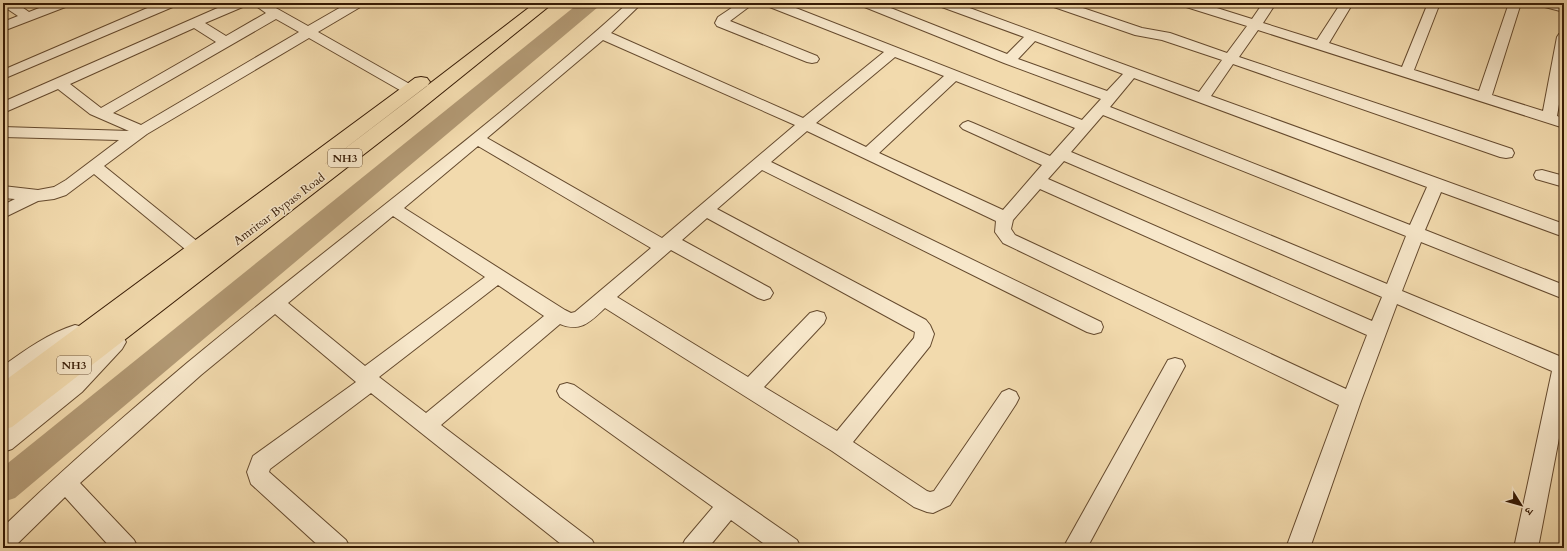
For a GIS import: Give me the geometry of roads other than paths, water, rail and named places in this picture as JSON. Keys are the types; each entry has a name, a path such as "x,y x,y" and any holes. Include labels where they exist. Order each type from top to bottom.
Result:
{"highway":[{"name":"Amritsar Bypass Road","path":"134,308 197,250 523,3"},
{"name":"Amritsar Bypass Road","path":"134,308 396,120 544,3"},
{"name":"NH3","path":"3,396 134,308"},
{"name":"NH3","path":"3,419 134,308"}],"street":[{"path":"8,3 28,17"},
{"path":"3,27 63,3"},
{"path":"3,76 170,3"},
{"path":"3,108 240,3"},
{"path":"3,192 47,195 65,188 138,134 357,3"},
{"path":"3,542 65,482 183,378 477,139 602,34 636,3"},
{"path":"748,3 723,20 722,23 812,59"},
{"path":"772,3 1085,127"},
{"path":"867,3 1009,60 1105,103 1415,234 1564,292"},
{"path":"944,3 1564,231"},
{"path":"1056,3 1096,11 1140,32 1165,36 1506,153"},
{"path":"1188,3 1564,123"},
{"path":"1202,98 1270,3"},
{"path":"1321,45 1347,3"},
{"path":"1406,73 1434,3"},
{"path":"1484,98 1515,3"},
{"path":"1546,3 1564,8"},
{"path":"101,114 226,42 269,7 410,90"},
{"path":"195,23 226,42"},
{"path":"602,34 805,124 1005,218"},
{"path":"1009,60 1033,36"},
{"path":"1549,118 1564,37"},
{"path":"392,208 558,315 570,320 580,319 760,162 894,51"},
{"path":"1132,72 1005,218 1002,227 1003,231 1009,239 1351,401"},
{"path":"868,154 954,75"},
{"path":"60,83 101,114 138,134"},
{"path":"968,126 1057,158 1564,367 1526,548"},
{"path":"3,132 138,134"},
{"path":"477,139 666,244 764,293"},
{"path":"760,162 1094,328"},
{"path":"94,166 197,250"},
{"path":"1542,175 1564,182"},
{"path":"1037,181 1378,332"},
{"path":"1298,548 1351,401 1415,234 1436,184"},
{"path":"3,212 37,195"},
{"path":"705,210 923,328 923,341 839,444"},
{"path":"338,548 259,477 258,472 261,463 498,276"},
{"path":"604,298 839,444 919,498 931,503 937,502 942,498 1008,398"},
{"path":"275,303 426,425 584,548"},
{"path":"3,379 32,358 134,308"},
{"path":"3,441 73,385 134,308"},
{"path":"426,425 558,315"},
{"path":"750,388 817,318"},
{"path":"1074,548 1175,366"},
{"path":"567,391 789,548"},
{"path":"65,482 126,548"},
{"path":"693,548 729,505"}],"waterway":[{"path":"3,487 591,3"}]}
